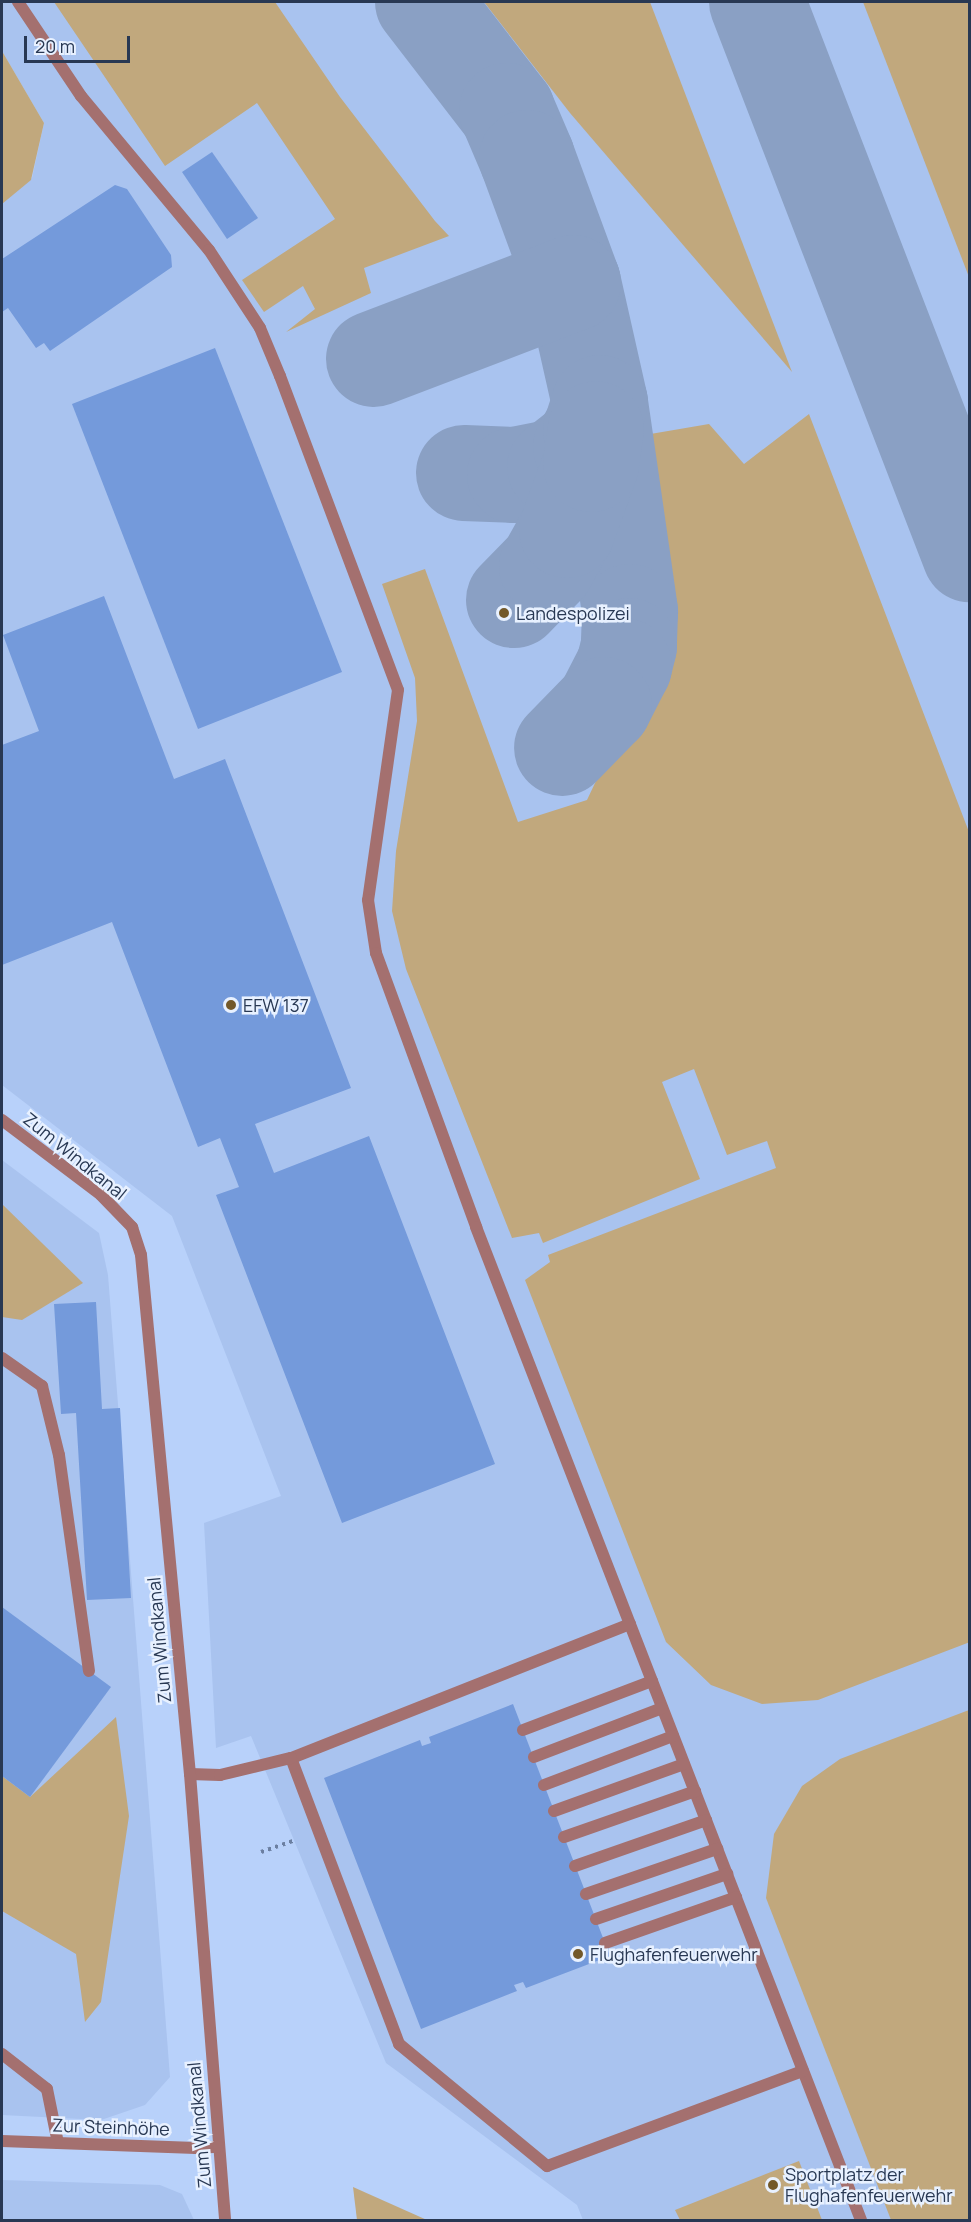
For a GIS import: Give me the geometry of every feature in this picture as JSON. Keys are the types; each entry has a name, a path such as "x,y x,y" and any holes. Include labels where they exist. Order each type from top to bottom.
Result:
{"street":[{"path":"18,2 81,96 209,250 260,328 368,610 398,690 368,900 376,953 476,1227 861,2220"},
{"name":"Zum Windkanal","path":"2,1120 101,1195 132,1227 141,1255 190,1774 225,2220"},
{"path":"2,1358 42,1386 58,1455 89,1671"},
{"path":"190,1774 220,1775 291,1758 630,1624"},
{"path":"523,1730 652,1681"},
{"path":"534,1757 662,1708"},
{"path":"544,1785 674,1736"},
{"path":"291,1758 399,2044 547,2166 803,2071"},
{"path":"554,1811 684,1764"},
{"path":"564,1837 695,1791"},
{"path":"575,1866 706,1820"},
{"path":"586,1894 717,1849"},
{"path":"596,1918 726,1874"},
{"path":"605,1943 736,1897"},
{"path":"2,2054 47,2089 58,2143"},
{"name":"Zur Steinhöhe","path":"2,2141 196,2148 218,2146"}],"path":[{"path":"261,1852 319,1831"}],"shaded area":[{"path":"2,2 969,2 969,2220 583,2220 577,2205 386,2063 251,1736 216,1748 204,1523 281,1496 172,1216 2,1085 2,203 32,178 44,123 2,51"},
{"path":"54,2 275,2 340,97 449,236 364,268 371,293 286,332 315,309 303,286 264,312 242,280 335,219 257,103 165,166"},
{"path":"484,2 650,2 792,372 570,113"},
{"path":"863,2 969,2 969,277"},
{"path":"2,51 44,123 31,180 2,204"},
{"path":"809,414 969,832 970,1642 818,1700 762,1704 711,1685 666,1642 525,1280 550,1262 548,1255 776,1168 767,1141 727,1155 694,1069 662,1082 700,1179 543,1243 539,1233 512,1238 406,969 392,911 396,851 417,721 415,678 382,584 425,569 518,822 587,800 657,652 627,438 709,424 744,464"},
{"path":"2,1160 99,1233 108,1275 170,2077 145,2105 101,2120 2,2115"},
{"path":"2,1204 83,1283 22,1320 2,1317"},
{"path":"969,1710 969,2220 891,2220 766,1898 774,1834 802,1786 840,1759"},
{"path":"116,1717 129,1816 101,2002 85,2022 76,1954 2,1911 2,1776 30,1797"},
{"name":"Sportplatz der Flughafenfeuerwehr","path":"799,2161 822,2220 680,2220 675,2210"},
{"path":"2,2180 160,2185 182,2194 194,2220 2,2220"},
{"path":"353,2187 427,2220 357,2220"}],"building":[{"path":"212,152 258,218 227,239 182,172"},
{"path":"115,185 127,189 171,255 172,267 50,351 44,343 36,348 8,308 2,312 2,259"},
{"path":"215,348 342,672 198,729 72,404"},
{"path":"104,596 174,779 225,759 351,1088 255,1124 274,1173 369,1136 495,1464 342,1523 216,1195 239,1187 220,1138 198,1147 112,922 2,965 2,745 39,731 3,635"},
{"path":"96,1302 102,1409 120,1408 131,1598 87,1600 76,1413 61,1414 54,1304"},
{"path":"2,1607 111,1687 30,1797 2,1776"},
{"path":"513,1704 610,1956 526,1988 523,1982 514,1985 517,1991 421,2029 324,1778 420,1740 422,1746 431,1743 429,1737"}],"taxiway":[{"path":"423,2 507,111 527,158 573,283 600,403 630,612 629,646 624,666 604,705 562,748"},
{"path":"757,2 970,554"},
{"path":"374,359 573,283"},
{"path":"464,473 515,475 555,467 581,447 591,430 600,403"},
{"path":"514,600 547,566 567,530 591,464 596,429"}],"place":[{"name":"Landespolizei","path":"504,613"},
{"name":"EFW 137","path":"231,1005"},
{"name":"Flughafenfeuerwehr","path":"578,1954"},
{"name":"Sportplatz der Flughafenfeuerwehr","path":"773,2185"}]}
